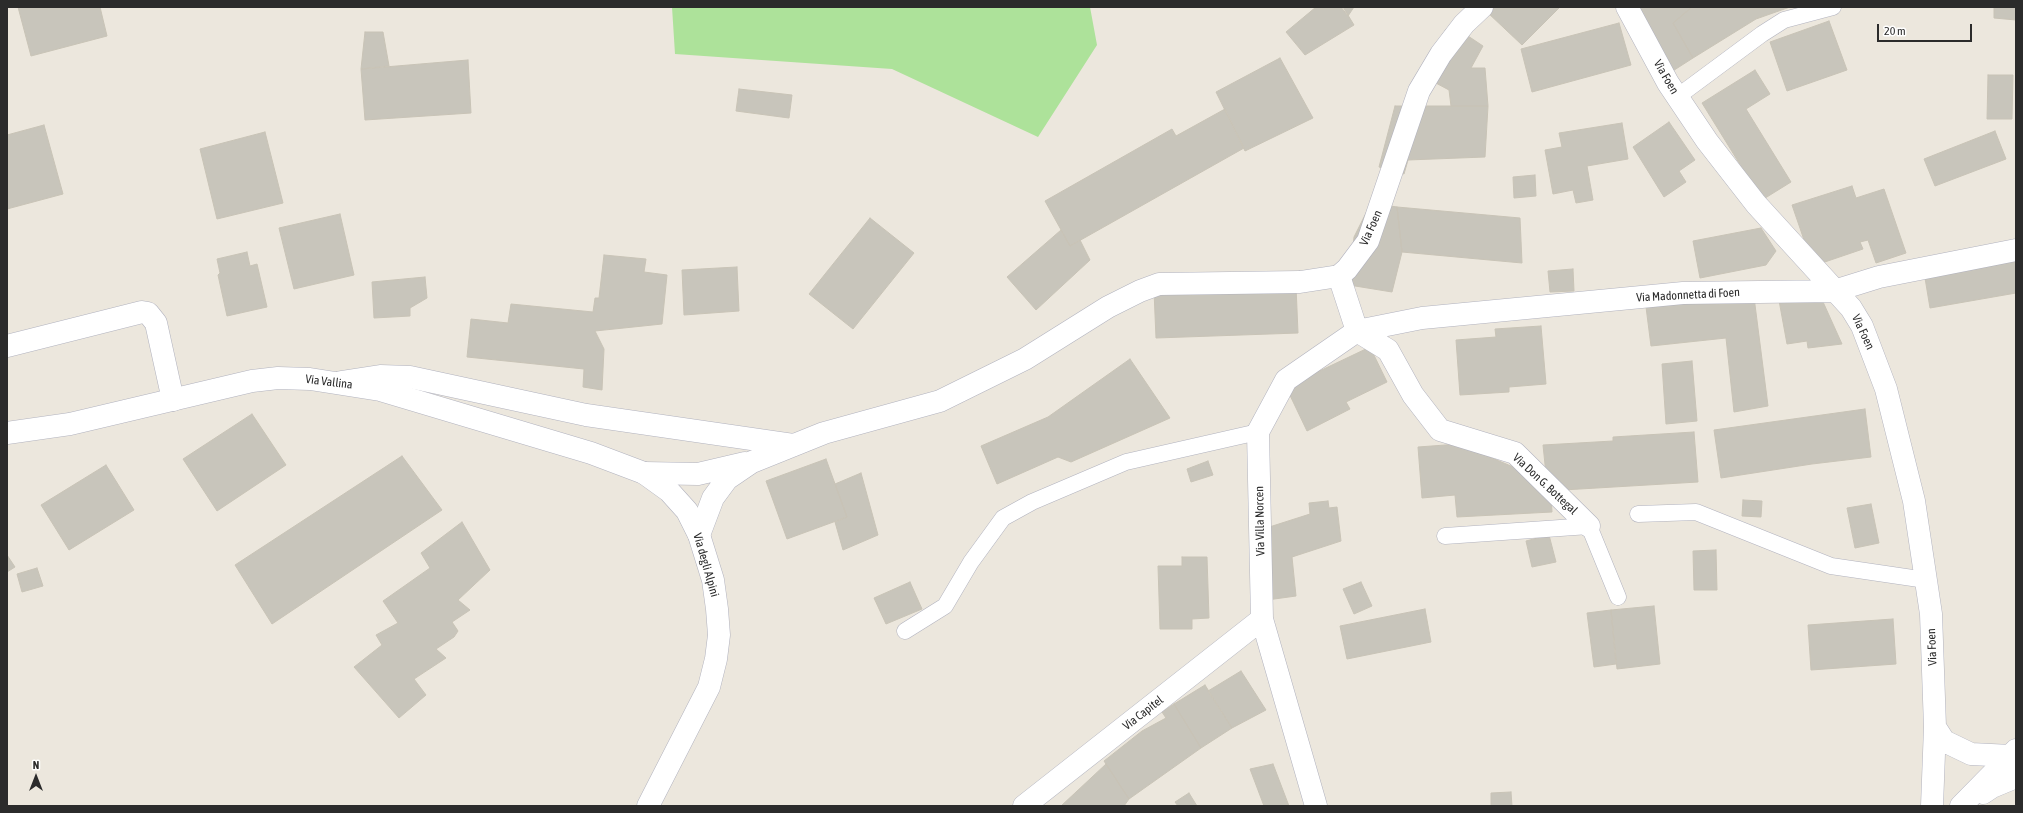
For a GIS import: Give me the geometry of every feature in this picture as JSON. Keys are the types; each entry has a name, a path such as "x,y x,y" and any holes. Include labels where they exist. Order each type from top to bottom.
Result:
{"street":[{"name":"Via Foen","path":"1339,276 1347,269 1368,241 1419,91 1441,54 1464,24 1482,7"},
{"name":"Via Foen","path":"1627,7 1677,97 1707,141 1756,204 1851,308 1862,326 1886,389 1914,501 1931,614 1935,727 1932,806"},
{"name":"Via Madonnetta di Foen","path":"1357,332 1422,318 1684,293 1834,291 1879,277 2016,250"},
{"path":"644,473 698,474 752,462 824,433 940,401 1025,359 1108,307 1159,284 1300,282 1339,276 1357,332"},
{"path":"7,346 142,312 148,313 156,322 173,400"},
{"name":"Via Villa Norcen","path":"1316,806 1262,619 1258,432 1286,380 1357,332"},
{"name":"Via Don G. Bottegal","path":"1357,332 1388,350 1413,395 1440,430 1515,453 1589,526"},
{"path":"335,383 380,376 410,377 586,415 793,445"},
{"name":"Via Vallina","path":"16,432 70,424 252,381 278,378 302,379 380,390 591,453 644,473"},
{"path":"7,446 16,432"},
{"path":"699,535 713,498 727,479 752,462"},
{"name":"Via degli Alpini","path":"644,473 669,491 687,511 699,535 713,580 718,609 719,635 716,659 709,686 648,806"},
{"name":"Via Capitel","path":"1024,806 1262,619"},
{"path":"1935,727 1944,741 1971,754 2013,753"},
{"path":"1963,806 2013,753"},
{"path":"1963,806 1992,787 2016,777"}],"lane":[{"path":"1677,97 1762,34 1784,20 1833,7"},
{"path":"905,631 945,606 971,562 1002,518 1032,502 1126,462 1258,432"},
{"path":"1638,514 1696,512 1831,566 1926,580"},
{"path":"1445,536 1589,526 1618,597"}],"green space":[{"path":"672,7 1090,7 1097,45 1038,137 892,69 675,54"}],"building":[{"path":"18,7 100,7 107,36 31,56"},
{"path":"1316,7 1343,7 1354,25 1305,55 1286,32"},
{"path":"1341,7 1354,7 1348,16"},
{"path":"1492,7 1560,7 1522,45 1487,12"},
{"path":"1639,7 1692,7 1673,23 1693,58 1668,74"},
{"path":"1692,7 1790,7 1756,19 1693,58 1673,23"},
{"path":"1994,7 2016,7 2016,20 1994,18"},
{"path":"1829,21 1847,70 1787,91 1770,42"},
{"path":"1619,23 1631,65 1532,92 1521,49"},
{"path":"1456,28 1483,46 1471,68 1485,68 1488,106 1451,106 1449,90 1419,74 1446,29"},
{"path":"365,32 383,32 389,66 361,69"},
{"path":"1280,58 1313,118 1245,151 1216,92"},
{"path":"468,60 471,113 365,120 361,69"},
{"path":"1755,70 1770,94 1746,109 1791,182 1762,200 1702,103"},
{"path":"1988,75 2013,75 2012,119 1987,119"},
{"path":"739,89 792,95 789,118 736,111"},
{"path":"1395,106 1488,106 1485,157 1408,160 1404,174 1379,167"},
{"path":"1225,109 1244,148 1070,246 1045,201 1172,129 1176,136"},
{"path":"1669,122 1695,160 1679,171 1686,182 1664,197 1633,147"},
{"path":"1622,123 1628,159 1587,166 1593,200 1576,203 1573,190 1553,194 1545,150 1562,147 1559,133"},
{"path":"44,125 63,194 7,209 7,135"},
{"path":"1995,131 2006,159 1935,186 1924,159"},
{"path":"265,132 283,203 217,219 200,149"},
{"path":"1535,175 1536,196 1514,198 1513,177"},
{"path":"1852,186 1856,198 1884,189 1906,253 1876,263 1868,240 1860,242 1863,249 1813,266 1792,205"},
{"path":"1371,203 1397,207 1402,252 1392,292 1349,285 1354,237"},
{"path":"1397,207 1520,218 1522,263 1402,252"},
{"path":"340,214 354,275 294,289 279,228"},
{"path":"870,218 914,253 853,329 809,294"},
{"path":"1761,228 1776,251 1766,265 1700,278 1693,241"},
{"path":"1061,230 1070,246 1080,240 1090,260 1036,310 1007,277"},
{"path":"247,252 250,266 257,264 267,307 227,316 218,275 220,273 217,259"},
{"path":"2016,252 2016,293 1930,308 1925,278"},
{"path":"604,255 646,259 644,272 667,275 662,324 595,331 604,349 602,390 583,387 584,369 467,357 471,319 508,323 511,304 593,312 595,298 599,298"},
{"path":"737,267 739,311 684,315 682,270"},
{"path":"1573,269 1574,291 1550,292 1548,271"},
{"path":"425,277 427,298 410,308 410,316 374,318 372,282"},
{"path":"1296,286 1298,333 1156,338 1154,291"},
{"path":"1819,293 1842,344 1808,348 1807,341 1787,344 1778,295"},
{"path":"1754,297 1768,406 1734,412 1726,338 1651,346 1646,307"},
{"path":"1541,326 1546,384 1509,387 1509,392 1460,395 1456,340 1496,337 1495,329"},
{"path":"1370,347 1387,382 1346,402 1350,409 1307,431 1286,387"},
{"path":"1130,359 1170,418 1071,462 1058,457 997,484 981,446 1048,417"},
{"path":"1692,361 1697,421 1666,424 1662,364"},
{"path":"1865,409 1871,457 1812,464 1721,478 1714,430"},
{"path":"252,414 286,465 217,511 183,459"},
{"path":"1694,432 1698,482 1563,490 1546,474 1543,445 1613,441 1613,437"},
{"path":"1459,444 1525,472 1551,496 1552,512 1457,517 1455,495 1422,498 1418,447"},
{"path":"402,456 442,510 272,624 235,565"},
{"path":"826,459 847,517 787,539 766,481"},
{"path":"1208,461 1213,475 1191,482 1187,469"},
{"path":"106,465 134,510 69,550 41,505"},
{"path":"861,473 878,535 843,550 835,522 847,517 835,484"},
{"path":"1743,500 1762,501 1761,517 1742,516"},
{"path":"1328,501 1329,508 1337,507 1341,541 1292,557 1296,596 1267,600 1260,530 1310,514 1309,503"},
{"path":"1871,504 1879,543 1855,548 1847,508"},
{"path":"462,522 490,570 458,600 470,610 452,622 458,631 454,637 436,649 446,658 414,679 426,695 399,718 354,667 382,645 376,635 398,623 383,601 430,568 421,553"},
{"path":"1549,535 1556,562 1532,567 1526,541"},
{"path":"1716,550 1717,590 1694,590 1693,551"},
{"path":"7,555 15,567 7,572"},
{"path":"1182,557 1207,557 1209,618 1192,619 1192,629 1160,629 1158,566 1182,566"},
{"path":"37,568 43,586 22,592 17,574"},
{"path":"910,582 922,609 886,624 874,598"},
{"path":"1361,582 1372,606 1354,614 1343,589"},
{"path":"1654,606 1660,664 1617,669 1611,610"},
{"path":"1425,609 1431,642 1347,659 1340,626"},
{"path":"1611,610 1616,664 1594,667 1587,613"},
{"path":"1893,619 1896,664 1811,670 1808,625"},
{"path":"1241,671 1266,710 1232,728 1208,691"},
{"path":"1205,685 1232,728 1201,748 1174,704"},
{"path":"1174,704 1201,748 1129,799 1104,761 1142,731 1166,718 1162,712"},
{"path":"1106,764 1129,799 1124,806 1061,806"},
{"path":"1273,764 1289,806 1264,806 1250,769"},
{"path":"1511,792 1512,806 1491,806 1491,793"},
{"path":"1189,793 1197,806 1178,806 1175,802"}]}
